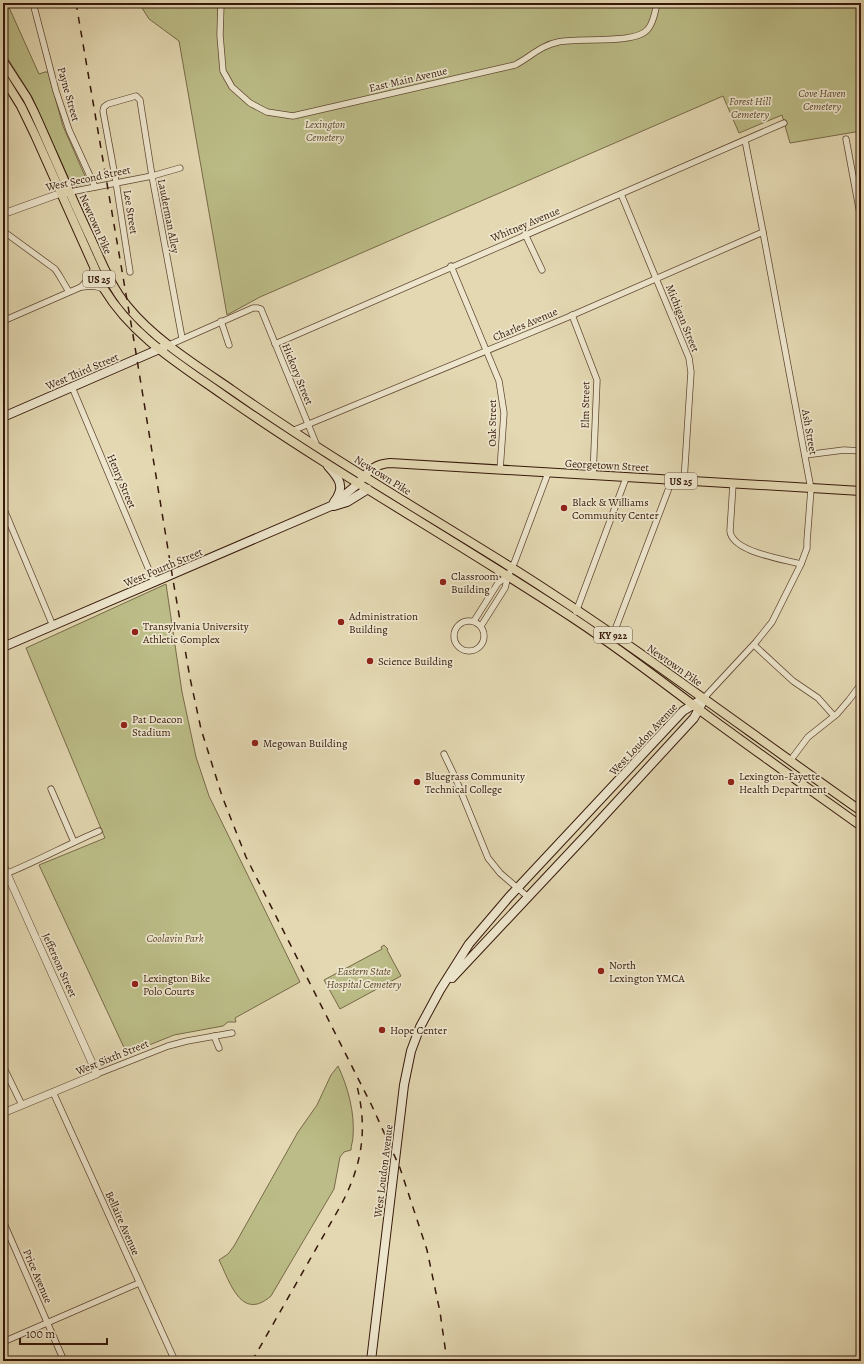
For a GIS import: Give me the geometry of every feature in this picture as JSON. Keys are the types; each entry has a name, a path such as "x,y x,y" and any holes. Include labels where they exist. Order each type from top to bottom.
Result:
{"main road":[{"name":"Newtown Pike","path":"3,61 32,107 115,290 136,317 169,345 362,480 510,572 704,698 790,761 861,810"},
{"name":"Newtown Pike","path":"3,77 21,106 104,289 119,312 130,323 159,349 248,412 326,464 362,480 368,489 510,572"},
{"name":"West Third Street","path":"3,417 169,345"},
{"name":"Georgetown Street","path":"362,480 368,471 377,466 390,463 861,491"},
{"path":"326,464 339,479 341,484 338,498 331,506"},
{"name":"West Fourth Street","path":"331,506 362,480"},
{"name":"West Fourth Street","path":"3,647 331,506 348,502 368,489"},
{"name":"Newtown Pike","path":"612,639 696,707 858,823"},
{"name":"West Loudon Avenue","path":"370,1361 408,1066 411,1051 419,1030 440,990 469,944 518,888 683,711 696,707 704,698"},
{"name":"West Loudon Avenue","path":"440,990 694,718 696,707"}],"street":[{"name":"Payne Street","path":"33,3 56,91 69,130 94,187"},
{"name":"East Main Avenue","path":"222,3 220,35 223,71 232,87 250,103 267,112 293,116 515,65 547,45 560,41 618,38 643,34 652,23 657,3"},
{"name":"Lee Street","path":"130,272 104,116 104,107 110,102 136,96 138,97"},
{"name":"Lauderman Alley","path":"138,97 140,100 152,176 182,338"},
{"name":"Whitney Avenue","path":"274,344 784,123"},
{"path":"846,139 861,219"},
{"name":"Ash Street","path":"704,698 754,645 776,615 801,564 807,548 811,489 745,140"},
{"name":"West Second Street","path":"3,214 61,193 152,176 180,168"},
{"name":"Michigan Street","path":"621,194 686,349 690,364 684,481"},
{"path":"3,231 55,269 69,292"},
{"name":"Charles Avenue","path":"292,432 572,315 763,232"},
{"path":"525,234 542,270"},
{"name":"Oak Street","path":"451,266 499,381 504,413 500,470"},
{"path":"81,287 90,277 94,268"},
{"path":"3,321 81,287 94,286 104,289"},
{"name":"Hickory Street","path":"221,321 253,308 260,309 318,449"},
{"name":"Elm Street","path":"572,315 596,373 597,380 593,476"},
{"path":"169,345 221,321 229,345"},
{"name":"Henry Street","path":"72,387 154,582"},
{"path":"805,455 844,450 861,450"},
{"path":"481,626 505,588 548,473"},
{"path":"575,614 626,478"},
{"path":"612,639 672,480"},
{"path":"733,484 730,531 732,539 738,544 752,551 801,564"},
{"path":"3,507 53,626"},
{"path":"474,621 498,583 510,572"},
{"path":"470,620 481,626 485,635 482,644 478,648 474,651 468,651 459,647 454,638 456,628 462,622 470,620"},
{"path":"754,645 793,681 818,698 834,716"},
{"path":"790,761 808,737 834,716 861,684"},
{"path":"444,754 455,776 488,858 500,873 528,897"},
{"path":"51,789 74,842"},
{"path":"858,823 861,810"},
{"path":"5,874 31,864 99,831"},
{"name":"Jefferson Street","path":"3,865 5,874 97,1074"},
{"name":"West Sixth Street","path":"3,1113 168,1046 232,1033"},
{"path":"214,1036 219,1048"},
{"path":"3,1066 22,1105"},
{"name":"Bellaire Avenue","path":"53,1092 175,1361"},
{"name":"Price Avenue","path":"3,1221 64,1361"},
{"path":"3,1342 140,1283"}],"green space":[{"path":"3,3 7,3 39,74 48,72 63,126 88,183 76,186 71,184 32,97 3,51"},
{"name":"Lexington Cemetery","path":"139,3 861,3 861,131 790,143 782,115 739,133 723,96 260,297 227,315 179,41 149,19"},
{"name":"Coolavin Park","path":"166,584 182,692 196,757 209,796 300,982 235,1018 236,1022 228,1022 223,1026 174,1035 127,1054 39,865 105,838 26,648"},
{"name":"Eastern State Hospital Cemetery","path":"384,945 388,949 387,950 401,976 340,1009 324,980 382,949 381,947"},
{"path":"338,1066 348,1091 352,1110 353,1139 351,1150 344,1152 340,1157 334,1189 271,1296 261,1303 252,1304 244,1302 232,1288 219,1260 228,1254 234,1246 298,1132 317,1105 331,1075"}],"railway":[{"path":"76,3 173,580 190,678 201,729 222,796 246,857 372,1106 400,1168 427,1250 440,1312 447,1361"},
{"path":"252,1361 341,1205 354,1175 359,1160 362,1130 362,1115 356,1082"}],"place":[{"name":"Black & Williams Community Center","path":"564,508"},
{"name":"Classroom Building","path":"443,582"},
{"name":"Administration Building","path":"341,622"},
{"name":"Transylvania University Athletic Complex","path":"135,632"},
{"name":"Science Building","path":"370,661"},
{"name":"Pat Deacon Stadium","path":"124,725"},
{"name":"Megowan Building","path":"255,743"},
{"name":"Bluegrass Community Technical College","path":"417,782"},
{"name":"Lexington-Fayette Health Department","path":"731,782"},
{"name":"North Lexington YMCA","path":"601,971"},
{"name":"Lexington Bike Polo Courts","path":"135,984"},
{"name":"Hope Center","path":"382,1030"}],"park label":[{"name":"Cove Haven Cemetery","path":"822,99"},
{"name":"Forest Hill Cemetery","path":"750,107"}]}
